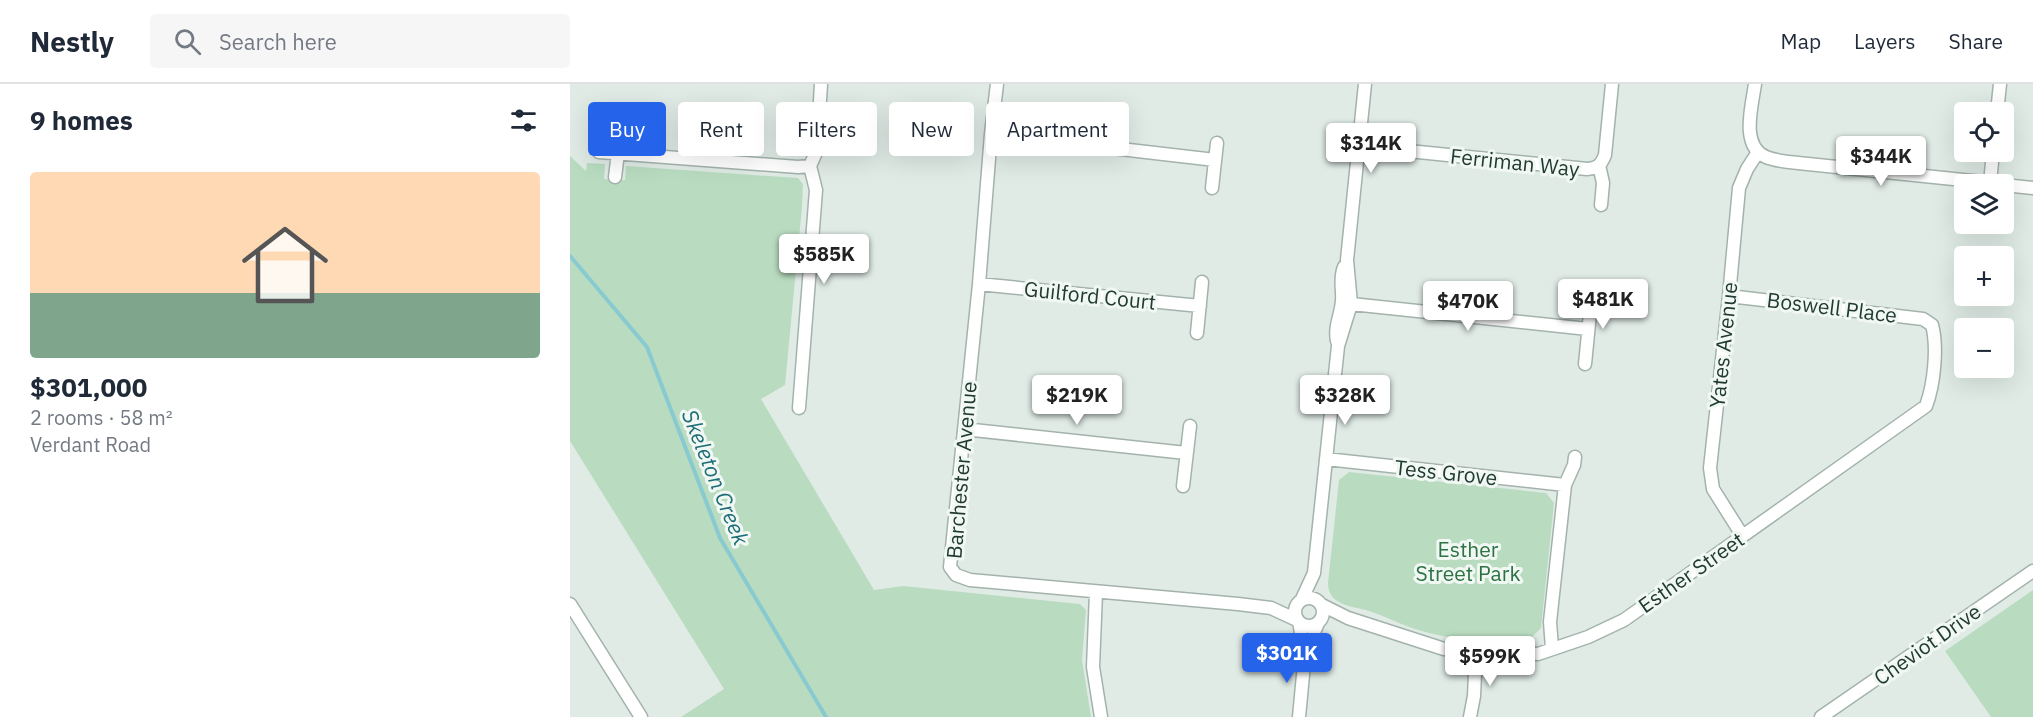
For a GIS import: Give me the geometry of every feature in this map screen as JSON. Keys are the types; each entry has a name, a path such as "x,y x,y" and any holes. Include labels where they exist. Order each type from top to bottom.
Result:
{"street":[{"path":"799,408 816,190 810,166 817,150 821,84"},
{"name":"Barchester Avenue","path":"995,102 997,84"},
{"path":"1305,654 1324,613 1314,573 1338,346 1347,304 1347,260 1365,84"},
{"name":"Ferriman Way","path":"1359,146 1595,169 1605,155 1612,84"},
{"path":"1755,84 1750,131 1752,144 1766,157 1798,164 1954,180"},
{"path":"1998,102 2000,84"},
{"path":"1212,188 1217,143"},
{"path":"1129,150 1215,160"},
{"name":"Yates Avenue","path":"1742,536 1713,489 1710,468 1730,296 1739,188 1746,169 1758,152"},
{"path":"615,177 618,156"},
{"path":"662,156 810,166"},
{"name":"Barchester Avenue","path":"989,156 979,284 950,567 956,575 970,580 1096,592 1271,608 1301,600"},
{"name":"Ferriman Way","path":"1599,165 1603,183 1601,205"},
{"path":"2014,186 2033,188"},
{"path":"1197,333 1202,282"},
{"name":"Guilford Court","path":"979,284 1200,306"},
{"path":"1585,364 1592,294"},
{"name":"Boswell Place","path":"1730,296 1912,316 1932,325"},
{"path":"1347,304 1588,329"},
{"name":"Esther Street","path":"1321,604 1348,618 1444,650 1538,654 1588,637 1624,620 1926,406 1930,396 1936,344 1932,325"},
{"path":"1183,486 1190,426"},
{"path":"964,429 1186,453"},
{"path":"1552,648 1550,622 1565,485 1575,457"},
{"name":"Tess Grove","path":"1326,459 1565,485"},
{"name":"Cheviot Drive","path":"1821,717 2033,571"},
{"path":"1299,717 1305,654 1295,610 1314,573"},
{"path":"1096,592 1093,667 1101,717"},
{"path":"1301,600 1312,598 1321,604"},
{"path":"571,607 641,717"},
{"name":"Barchester Avenue","path":"1271,608 1298,621"},
{"name":"Esther Street","path":"1319,622 1348,618"},
{"path":"1298,621 1308,626 1319,622"},
{"path":"1470,717 1474,696 1476,652"}],"green space":[{"path":"570,156 586,171 587,163 605,164 604,179 625,180 626,166 798,178 803,184 802,207 785,385 761,399 874,590 903,586 1080,604 1086,610 1082,660 1091,717 681,717 724,689 570,441"},
{"name":"Esther Street Park","path":"1349,472 1546,493 1554,503 1541,628 1531,638 1486,640 1456,638 1412,628 1337,601 1329,591 1328,583 1339,480"},
{"path":"2033,590 2033,717 1991,717 1945,651"}],"waterway":[{"name":"Skeleton Creek","path":"570,256 647,347 720,538 826,717"}]}
